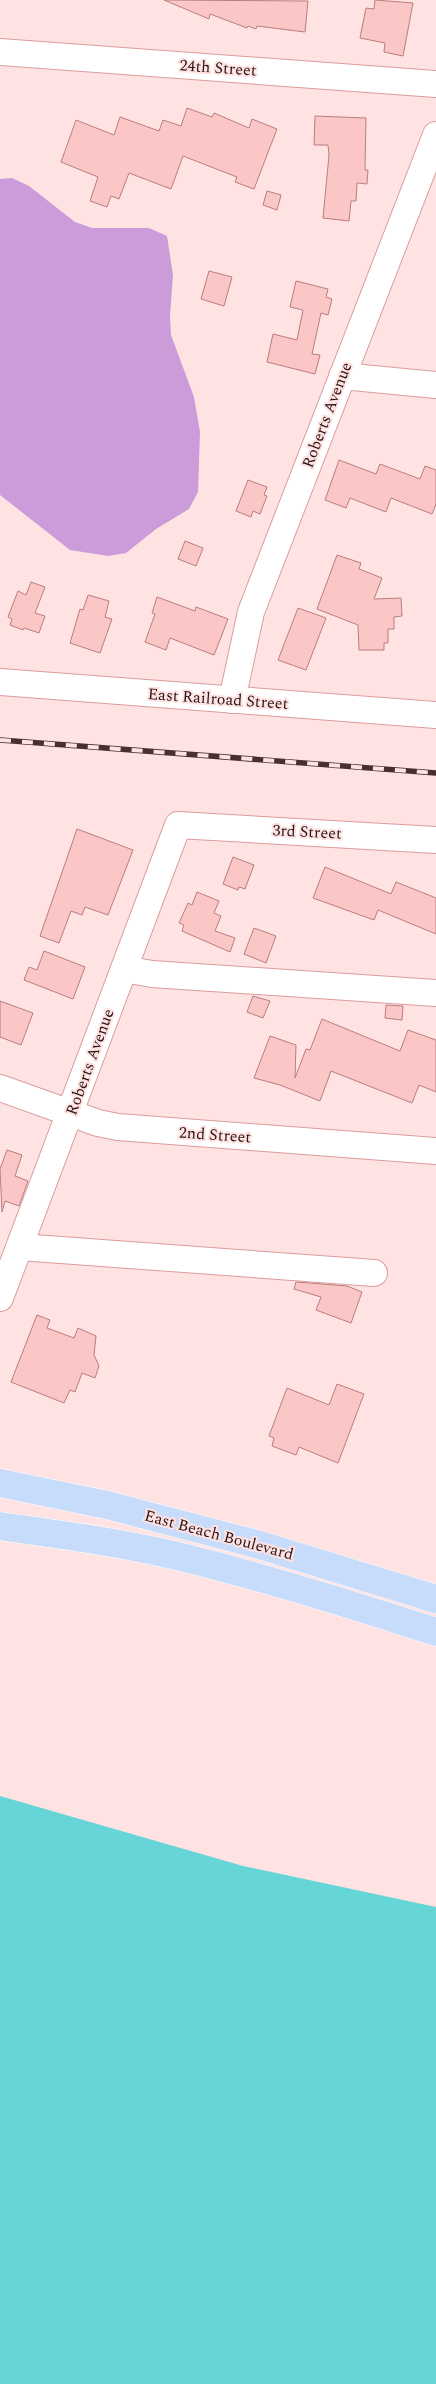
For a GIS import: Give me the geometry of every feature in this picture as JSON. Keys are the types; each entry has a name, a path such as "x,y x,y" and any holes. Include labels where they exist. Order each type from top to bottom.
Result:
{"main road":[{"name":"East Beach Boulevard","path":"0,1483 107,1505 238,1539 436,1599"},
{"name":"East Beach Boulevard","path":"0,1526 68,1535 173,1555 258,1578 436,1632"}],"street":[{"name":"24th Street","path":"0,52 436,84"},
{"name":"Roberts Avenue","path":"232,700 250,612 436,134"},
{"path":"342,376 436,385"},
{"name":"East Railroad Street","path":"0,682 436,715"},
{"name":"Roberts Avenue","path":"0,1298 178,825"},
{"name":"3rd Street","path":"178,825 436,840"},
{"path":"124,969 152,974 436,993"},
{"name":"2nd Street","path":"0,1088 98,1123 140,1130 436,1151"},
{"path":"20,1247 374,1273"}],"shaded area":[{"path":"12,178 29,186 75,222 92,228 149,228 167,236 173,275 170,316 171,335 194,397 200,432 198,492 189,509 156,529 126,553 108,556 70,550 0,495 0,179"}],"water":[{"path":"0,1796 243,1866 436,1907 436,2384 0,2384"}],"building":[{"path":"164,0 308,1 305,32 257,26 256,29 248,26 247,28 210,14 209,19"},
{"path":"375,0 413,3 403,56 384,52 385,43 360,38 366,8 374,9"},
{"path":"187,108 212,117 214,113 249,128 252,119 277,129 254,189 235,182 237,177 183,156 171,189 129,173 119,199 111,196 107,207 90,201 98,177 61,162 76,120 114,135 120,117 159,131 163,120 181,126"},
{"path":"315,116 366,118 365,170 368,170 367,184 357,183 356,201 351,201 349,221 323,218 329,155 328,145 314,145"},
{"path":"267,191 281,195 277,210 263,205"},
{"path":"209,271 232,277 224,306 201,299"},
{"path":"296,281 328,289 326,297 332,299 328,315 321,313 312,354 320,355 315,374 267,362 273,334 297,340 303,310 290,307"},
{"path":"339,460 376,474 380,464 420,479 425,466 436,470 436,504 432,514 391,498 386,512 350,498 346,508 325,500"},
{"path":"248,480 267,487 264,495 267,496 260,514 253,511 251,517 236,511"},
{"path":"185,541 203,548 196,566 178,559"},
{"path":"337,555 361,563 359,569 382,578 374,599 401,598 402,616 394,617 394,629 388,629 388,643 384,643 384,650 359,650 358,625 317,609"},
{"path":"31,582 45,587 35,613 45,616 39,633 10,625 12,619 8,617 18,591 26,595"},
{"path":"88,595 109,601 105,617 112,619 100,653 70,643 80,609 83,610"},
{"path":"157,597 195,611 196,607 228,619 214,655 170,638 166,650 145,642 155,614 152,613"},
{"path":"298,608 326,618 306,670 278,660"},
{"path":"77,829 133,850 108,915 85,907 82,915 71,911 59,943 40,936"},
{"path":"233,857 254,865 245,889 239,887 238,890 223,884"},
{"path":"325,867 391,894 396,882 436,898 436,934 378,910 374,920 313,898"},
{"path":"197,892 219,901 214,913 221,916 215,931 235,938 230,952 182,931 184,925 179,923 188,903 192,905"},
{"path":"254,928 276,936 266,963 244,954"},
{"path":"44,951 85,967 73,999 24,980 29,967 37,970"},
{"path":"253,996 270,1001 263,1018 247,1012"},
{"path":"0,1001 33,1013 21,1045 0,1037"},
{"path":"386,1005 403,1006 402,1020 385,1018"},
{"path":"322,1019 400,1051 408,1030 436,1040 436,1092 419,1085 412,1103 331,1071 320,1101 280,1085 254,1078 270,1036 296,1045 295,1078 306,1049 310,1050"},
{"path":"7,1150 22,1155 15,1176 28,1181 19,1206 5,1201 2,1212 0,1169"},
{"path":"296,1282 347,1286 362,1292 351,1323 316,1310 321,1297 294,1289"},
{"path":"37,1315 50,1320 47,1328 74,1338 78,1328 96,1336 94,1355 99,1366 95,1378 82,1373 75,1392 70,1390 64,1403 11,1382"},
{"path":"337,1384 364,1394 338,1463 299,1447 296,1455 272,1446 274,1438 269,1436 287,1388 329,1405"}],"railway":[{"path":"0,740 436,773"}]}
